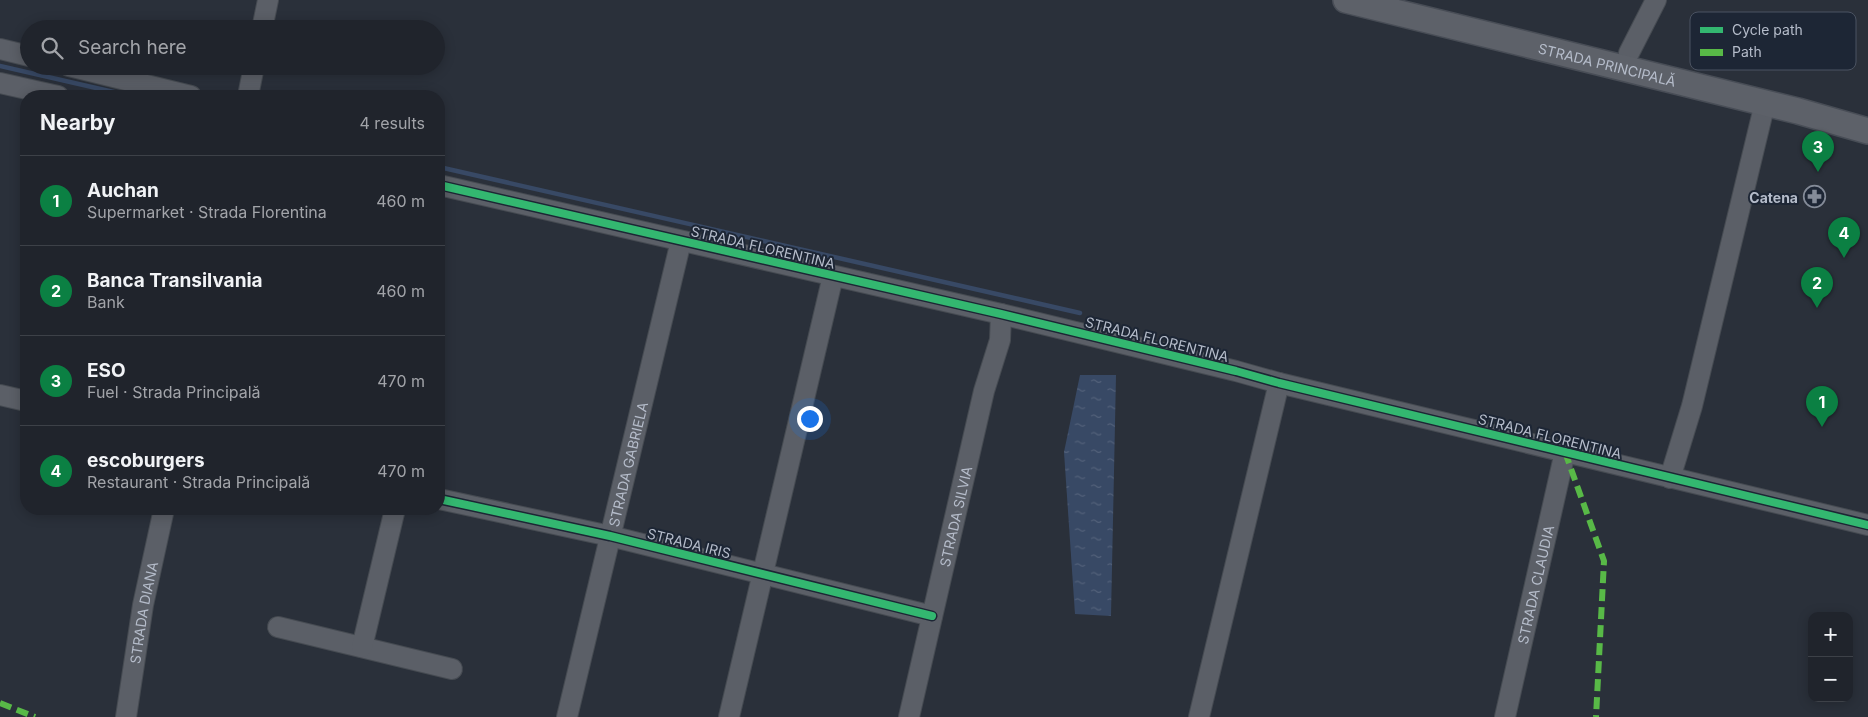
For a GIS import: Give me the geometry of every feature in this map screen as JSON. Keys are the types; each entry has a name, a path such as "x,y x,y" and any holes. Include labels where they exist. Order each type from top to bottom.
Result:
{"main road":[{"name":"STRADA PRINCIPALĂ","path":"1346,0 1868,130"},
{"name":"STRADA PRINCIPALĂ","path":"1409,0 1690,68"},
{"name":"STRADA PRINCIPALĂ","path":"1699,70 1868,112"}],"street":[{"path":"264,20 268,0"},
{"path":"1630,53 1656,0"},
{"path":"0,49 20,54"},
{"path":"106,75 167,90"},
{"path":"249,90 252,75"},
{"path":"1,86 24,90"},
{"path":"1670,478 1692,406 1765,103"},
{"name":"STRADA FLORENTINA","path":"445,186 1001,314 1868,525"},
{"name":"STRADA GABRIELA","path":"568,717 681,241"},
{"path":"729,717 833,276"},
{"name":"STRADA SILVIA","path":"908,717 984,391 1000,340 1001,314"},
{"path":"1199,717 1279,383"},
{"path":"0,395 20,400"},
{"name":"STRADA CLAUDIA","path":"1505,717 1565,452"},
{"name":"STRADA IRIS","path":"445,500 610,536 932,616"},
{"name":"STRADA DIANA","path":"126,717 142,605 163,515"},
{"path":"362,647 394,515"},
{"path":"278,627 452,669"}],"water":[{"path":"1080,375 1116,375 1111,616 1075,614 1064,452"}],"waterway":[{"path":"0,66 20,71"},
{"path":"39,75 105,90"},
{"path":"445,168 1080,313"}],"marked path":[{"path":"1565,452 1604,561 1596,717"},
{"path":"0,703 35,717"}],"cycle path":[{"path":"445,186 1001,314 1868,525"},
{"path":"445,500 610,536 932,616"}],"place":[{"name":"ESO","path":"1818,172"},
{"name":"Catena","path":"1814,197"},
{"name":"escoburgers","path":"1844,258"},
{"name":"Banca Transilvania","path":"1817,308"},
{"name":"Auchan","path":"1822,427"}]}
